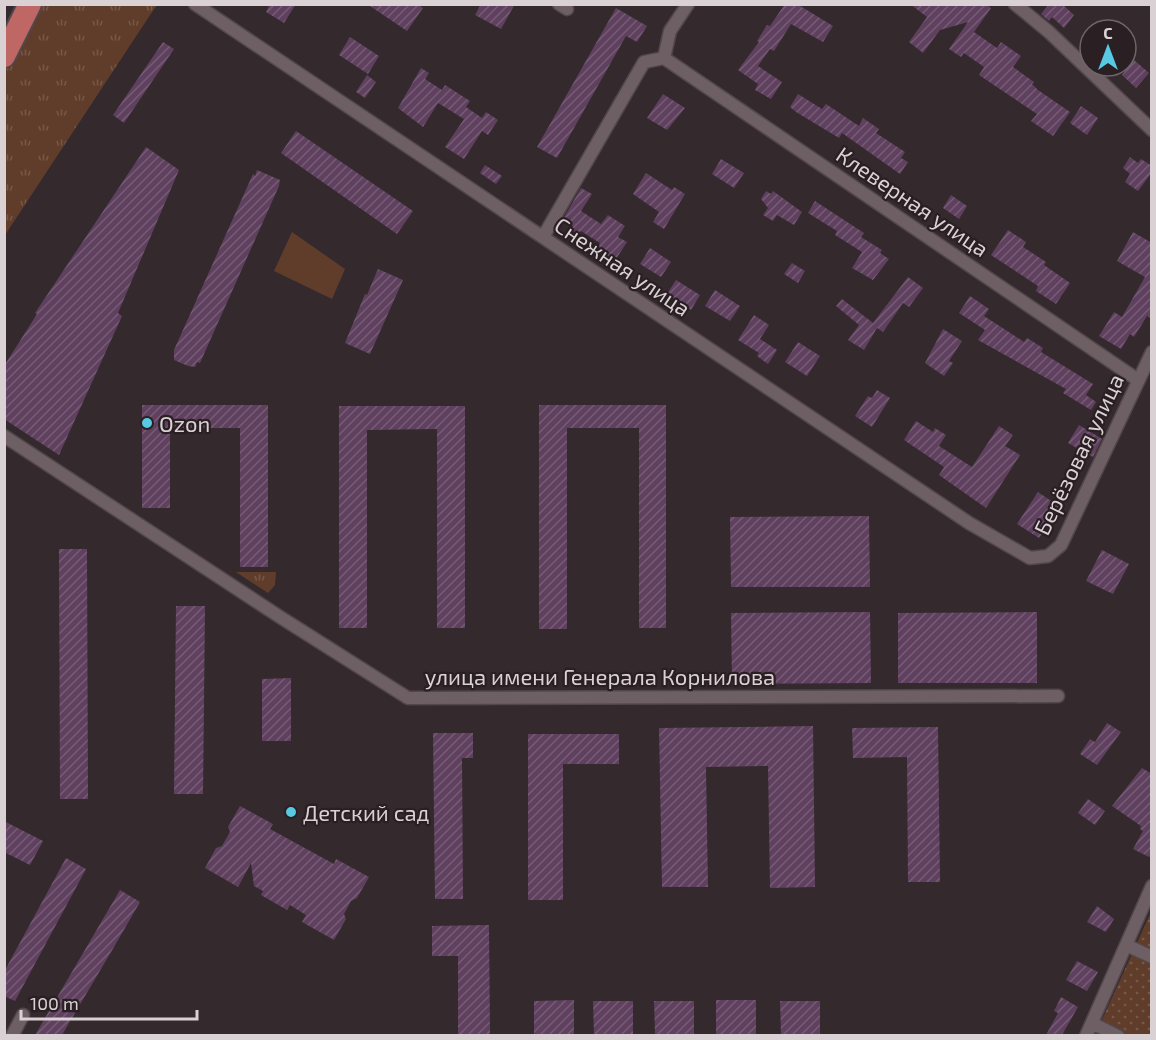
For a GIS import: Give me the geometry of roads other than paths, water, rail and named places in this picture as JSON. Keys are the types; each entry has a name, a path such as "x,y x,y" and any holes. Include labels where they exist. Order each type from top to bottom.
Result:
{"highway":[{"path":"4,29 17,4"},
{"path":"4,56 30,4"}],"street":[{"name":"Снежная улица","path":"195,4 969,523 1030,558"},
{"path":"543,237 644,62 663,58 670,31 688,4"},
{"path":"1015,4 1049,32 1152,130"},
{"name":"Клеверная улица","path":"663,58 1138,380"},
{"name":"Берёзовая улица","path":"1030,558 1048,556 1061,545 1152,352"},
{"name":"улица имени Генерала Корнилова","path":"4,436 280,618 408,698 1058,696"},
{"path":"1086,1035 1152,886"},
{"path":"1125,945 1152,957"},
{"path":"12,1035 23,1015"},
{"path":"1092,1023 1118,1035"}],"place":[{"name":"Ozon","path":"147,423"},
{"name":"Детский сад","path":"291,812"}]}
